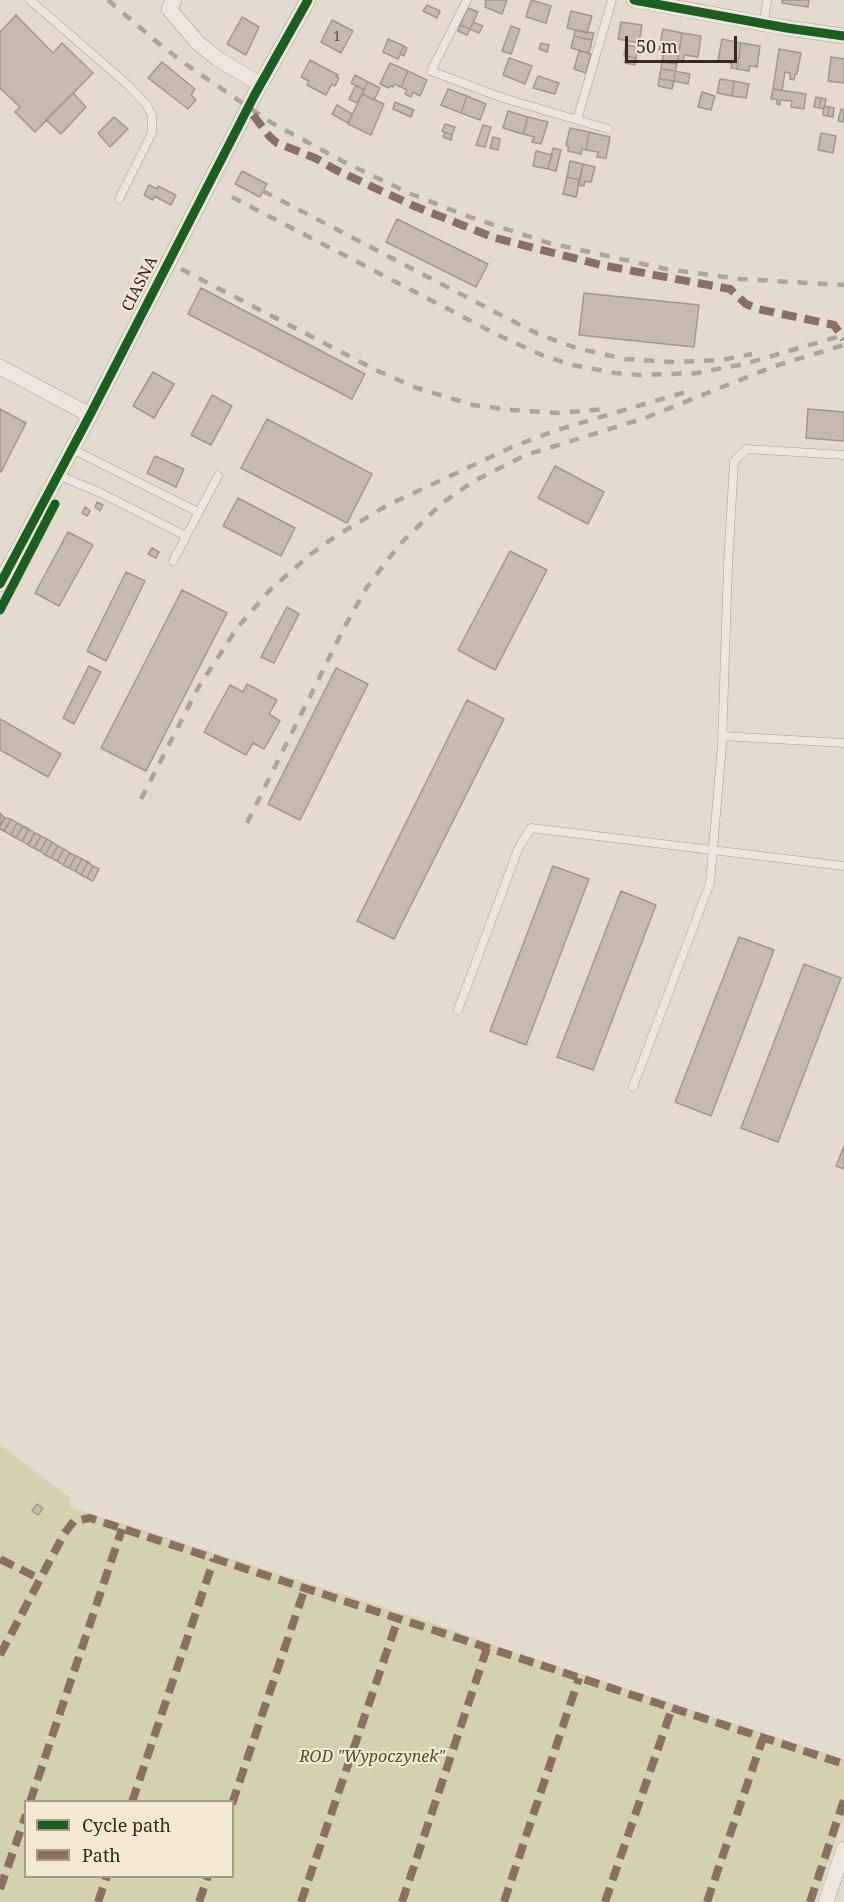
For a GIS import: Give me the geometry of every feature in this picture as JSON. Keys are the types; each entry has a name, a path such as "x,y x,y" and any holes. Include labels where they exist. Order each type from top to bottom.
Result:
{"street":[{"path":"174,0 169,9 198,43 260,84"},
{"name":"CIASNA","path":"0,584 90,415 260,84 308,0"},
{"path":"634,0 844,36"},
{"path":"0,367 90,415"},
{"path":"826,1902 839,1879 844,1850"}],"lane":[{"path":"30,0 128,85 146,104 152,115 152,133 119,200"},
{"path":"467,0 431,71 502,98 608,129"},
{"path":"577,120 612,0"},
{"path":"764,23 767,0"},
{"path":"72,449 198,512"},
{"path":"633,1087 710,883 722,736 734,461 747,449 844,455"},
{"path":"58,475 100,493 186,536"},
{"path":"173,561 218,476"},
{"path":"722,736 844,743"},
{"path":"458,1010 519,847 531,828 844,866"}],"green space":[{"name":"ROD \"Wypoczynek\"","path":"0,1445 70,1498 70,1507 430,1622 516,1653 844,1759 844,1817 815,1902 0,1902"}],"building":[{"path":"485,0 507,0 502,14 485,7"},
{"path":"531,0 551,6 546,23 526,17"},
{"path":"782,0 809,0 808,7 782,3"},
{"path":"427,5 440,11 437,18 423,11"},
{"path":"468,8 478,12 470,29 460,25"},
{"path":"571,11 592,16 587,33 567,28"},
{"path":"16,15 53,53 62,43 93,73 35,132 15,112 20,107 0,88 0,32"},
{"path":"242,17 259,27 246,55 227,44"},
{"path":"332,20 353,31 341,53 321,42"},
{"path":"473,22 483,26 479,33 470,29"},
{"path":"621,22 642,25 639,43 618,39"},
{"path":"460,25 470,29 467,35 458,31"},
{"path":"511,26 520,29 511,54 502,51"},
{"path":"663,29 682,33 677,64 662,62 664,51 659,50"},
{"path":"575,30 594,33 592,40 574,36"},
{"path":"682,33 701,36 698,57 684,55 683,61 678,60"},
{"path":"574,36 592,40 589,53 571,48"},
{"path":"388,39 404,46 398,59 383,52"},
{"path":"722,39 741,43 737,69 731,68 732,63 718,61"},
{"path":"541,43 549,45 547,52 539,49"},
{"path":"741,43 760,46 757,67 750,66 749,71 737,69"},
{"path":"626,45 638,47 636,58 624,56"},
{"path":"404,46 407,48 404,56 400,54"},
{"path":"779,49 801,53 794,80 790,79 790,73 785,72 782,90 773,89"},
{"path":"579,51 591,54 586,73 574,69"},
{"path":"626,56 636,58 635,65 625,63"},
{"path":"831,57 844,59 844,83 828,81"},
{"path":"509,58 532,66 525,84 503,75"},
{"path":"310,60 338,75 335,86 332,84 326,95 307,85 309,81 301,77"},
{"path":"162,62 195,89 191,95 196,100 188,109 148,78"},
{"path":"662,62 677,64 675,71 661,69"},
{"path":"390,63 408,71 401,87 394,84 389,88 380,84"},
{"path":"661,69 675,71 674,81 659,79"},
{"path":"408,71 427,80 420,96 413,92 411,97 405,94 407,90 401,87"},
{"path":"675,71 690,74 688,84 674,81"},
{"path":"355,75 368,82 364,90 351,83"},
{"path":"538,76 559,83 555,94 533,88"},
{"path":"659,79 674,81 672,89 658,86"},
{"path":"720,79 734,81 732,96 717,93"},
{"path":"734,81 749,84 746,98 732,96"},
{"path":"368,82 380,88 374,100 362,94"},
{"path":"356,85 364,90 357,103 349,99"},
{"path":"448,89 467,96 461,113 441,105"},
{"path":"773,89 806,94 804,109 791,107 792,101 780,100 780,105 777,104 777,99 771,99"},
{"path":"702,92 715,96 711,110 698,107"},
{"path":"73,93 86,107 61,134 46,120"},
{"path":"362,94 384,104 371,135 348,124"},
{"path":"467,96 486,104 480,120 461,113"},
{"path":"816,97 821,98 819,108 814,107"},
{"path":"821,98 826,99 824,109 819,108"},
{"path":"395,102 414,110 411,117 393,109"},
{"path":"337,105 352,114 348,123 332,114"},
{"path":"824,106 829,107 828,116 823,115"},
{"path":"829,107 834,108 833,117 828,116"},
{"path":"841,109 844,110 844,122 838,121"},
{"path":"508,111 528,117 523,134 503,128"},
{"path":"114,117 128,129 110,147 98,133"},
{"path":"528,117 548,122 541,144 532,142 534,137 523,134"},
{"path":"445,124 455,127 452,135 442,131"},
{"path":"483,125 491,127 485,147 476,145"},
{"path":"570,128 589,132 586,150 582,149 581,154 568,151 566,145"},
{"path":"445,132 452,135 451,140 443,137"},
{"path":"589,132 610,137 606,158 597,157 598,152 586,150"},
{"path":"821,133 836,136 833,153 818,150"},
{"path":"493,137 500,139 498,150 490,148"},
{"path":"553,148 561,150 556,171 548,169"},
{"path":"536,151 552,155 548,169 533,166"},
{"path":"570,161 583,164 580,180 567,177"},
{"path":"583,164 595,167 591,182 585,181 584,186 578,185"},
{"path":"242,171 267,184 260,197 235,184"},
{"path":"567,177 580,180 576,197 563,194"},
{"path":"149,185 157,189 158,186 176,195 171,205 154,196 153,200 144,195"},
{"path":"397,219 488,264 476,287 386,242"},
{"path":"201,288 365,374 352,399 188,314"},
{"path":"584,293 699,305 694,347 579,335"},
{"path":"153,372 174,384 154,418 133,406"},
{"path":"212,395 232,406 211,445 191,435"},
{"path":"0,409 26,423 1,472 0,472"},
{"path":"808,409 844,412 844,441 806,438"},
{"path":"267,419 372,474 347,523 241,468"},
{"path":"155,456 184,469 176,487 147,473"},
{"path":"555,466 604,492 588,524 538,498"},
{"path":"238,498 295,528 281,556 223,526"},
{"path":"97,502 103,505 100,511 95,507"},
{"path":"85,507 90,511 87,516 82,513"},
{"path":"68,532 93,545 59,606 35,593"},
{"path":"152,548 159,552 156,558 148,554"},
{"path":"510,551 547,570 495,670 458,650"},
{"path":"126,572 145,581 106,661 87,651"},
{"path":"182,590 227,613 146,771 101,748"},
{"path":"287,607 299,614 274,663 261,657"},
{"path":"89,666 101,672 74,724 63,718"},
{"path":"336,668 368,684 300,820 268,804"},
{"path":"247,684 277,700 269,714 280,721 264,749 253,743 246,755 204,732 230,685 243,692"},
{"path":"467,700 504,719 394,939 357,921"},
{"path":"0,719 61,754 48,777 0,750"},
{"path":"0,813 5,818 0,826"},
{"path":"5,818 11,819 4,831 0,829 0,826"},
{"path":"11,819 17,823 11,835 4,831"},
{"path":"17,823 23,826 16,838 11,835"},
{"path":"23,826 29,829 22,841 16,838"},
{"path":"29,829 35,833 28,845 22,841"},
{"path":"35,833 41,836 34,848 28,845"},
{"path":"41,836 47,839 40,851 34,848"},
{"path":"47,839 52,842 45,855 40,851"},
{"path":"52,842 58,846 51,858 45,855"},
{"path":"58,846 64,849 57,861 51,858"},
{"path":"64,849 70,853 63,865 57,861"},
{"path":"70,853 76,856 69,868 63,865"},
{"path":"76,856 82,859 75,871 69,868"},
{"path":"82,859 88,862 81,875 75,871"},
{"path":"88,862 93,866 87,878 81,875"},
{"path":"93,866 99,869 93,881 87,878"},
{"path":"553,866 589,879 526,1045 490,1031"},
{"path":"621,891 656,905 593,1070 557,1057"},
{"path":"739,937 774,950 711,1116 675,1102"},
{"path":"804,964 841,978 778,1142 741,1128"},
{"path":"844,1146 844,1169 836,1166"},
{"path":"37,1504 43,1508 38,1515 32,1511"}],"railway":[{"path":"108,0 191,68 272,123 350,165 411,194 467,216 549,243 666,269 740,279 844,285"},
{"path":"263,191 538,334 576,348 625,359 673,362 722,360 752,354"},
{"path":"232,197 500,336 544,356 573,365 639,375 697,373 744,364 844,335"},
{"path":"181,269 378,371 417,388 473,405 512,410 558,413 606,409"},
{"path":"247,823 344,628 367,587 399,545 441,504 474,481 526,455 645,418 775,366 844,345"},
{"path":"141,799 198,688 237,628 271,589 311,554 386,506 512,447 557,430 692,390"}],"marked path":[{"path":"253,115 277,143 315,158 414,206 495,238 601,265 730,289 746,304 758,309 834,325 844,339"},
{"path":"0,1655 64,1534 74,1521 90,1518 844,1764"},
{"path":"31,1800 122,1529"},
{"path":"0,1559 40,1579"},
{"path":"133,1800 214,1559"},
{"path":"233,1800 305,1588"},
{"path":"301,1902 398,1619"},
{"path":"402,1902 487,1648"},
{"path":"504,1902 579,1678"},
{"path":"605,1902 672,1708"},
{"path":"707,1902 763,1738"},
{"path":"810,1902 844,1800"},
{"path":"0,1889 24,1821"},
{"path":"98,1902 106,1878"},
{"path":"199,1902 207,1878"}],"cycle path":[{"path":"0,584 90,415 254,96 308,0"},
{"path":"634,0 844,36"},
{"path":"0,610 55,504"}]}
